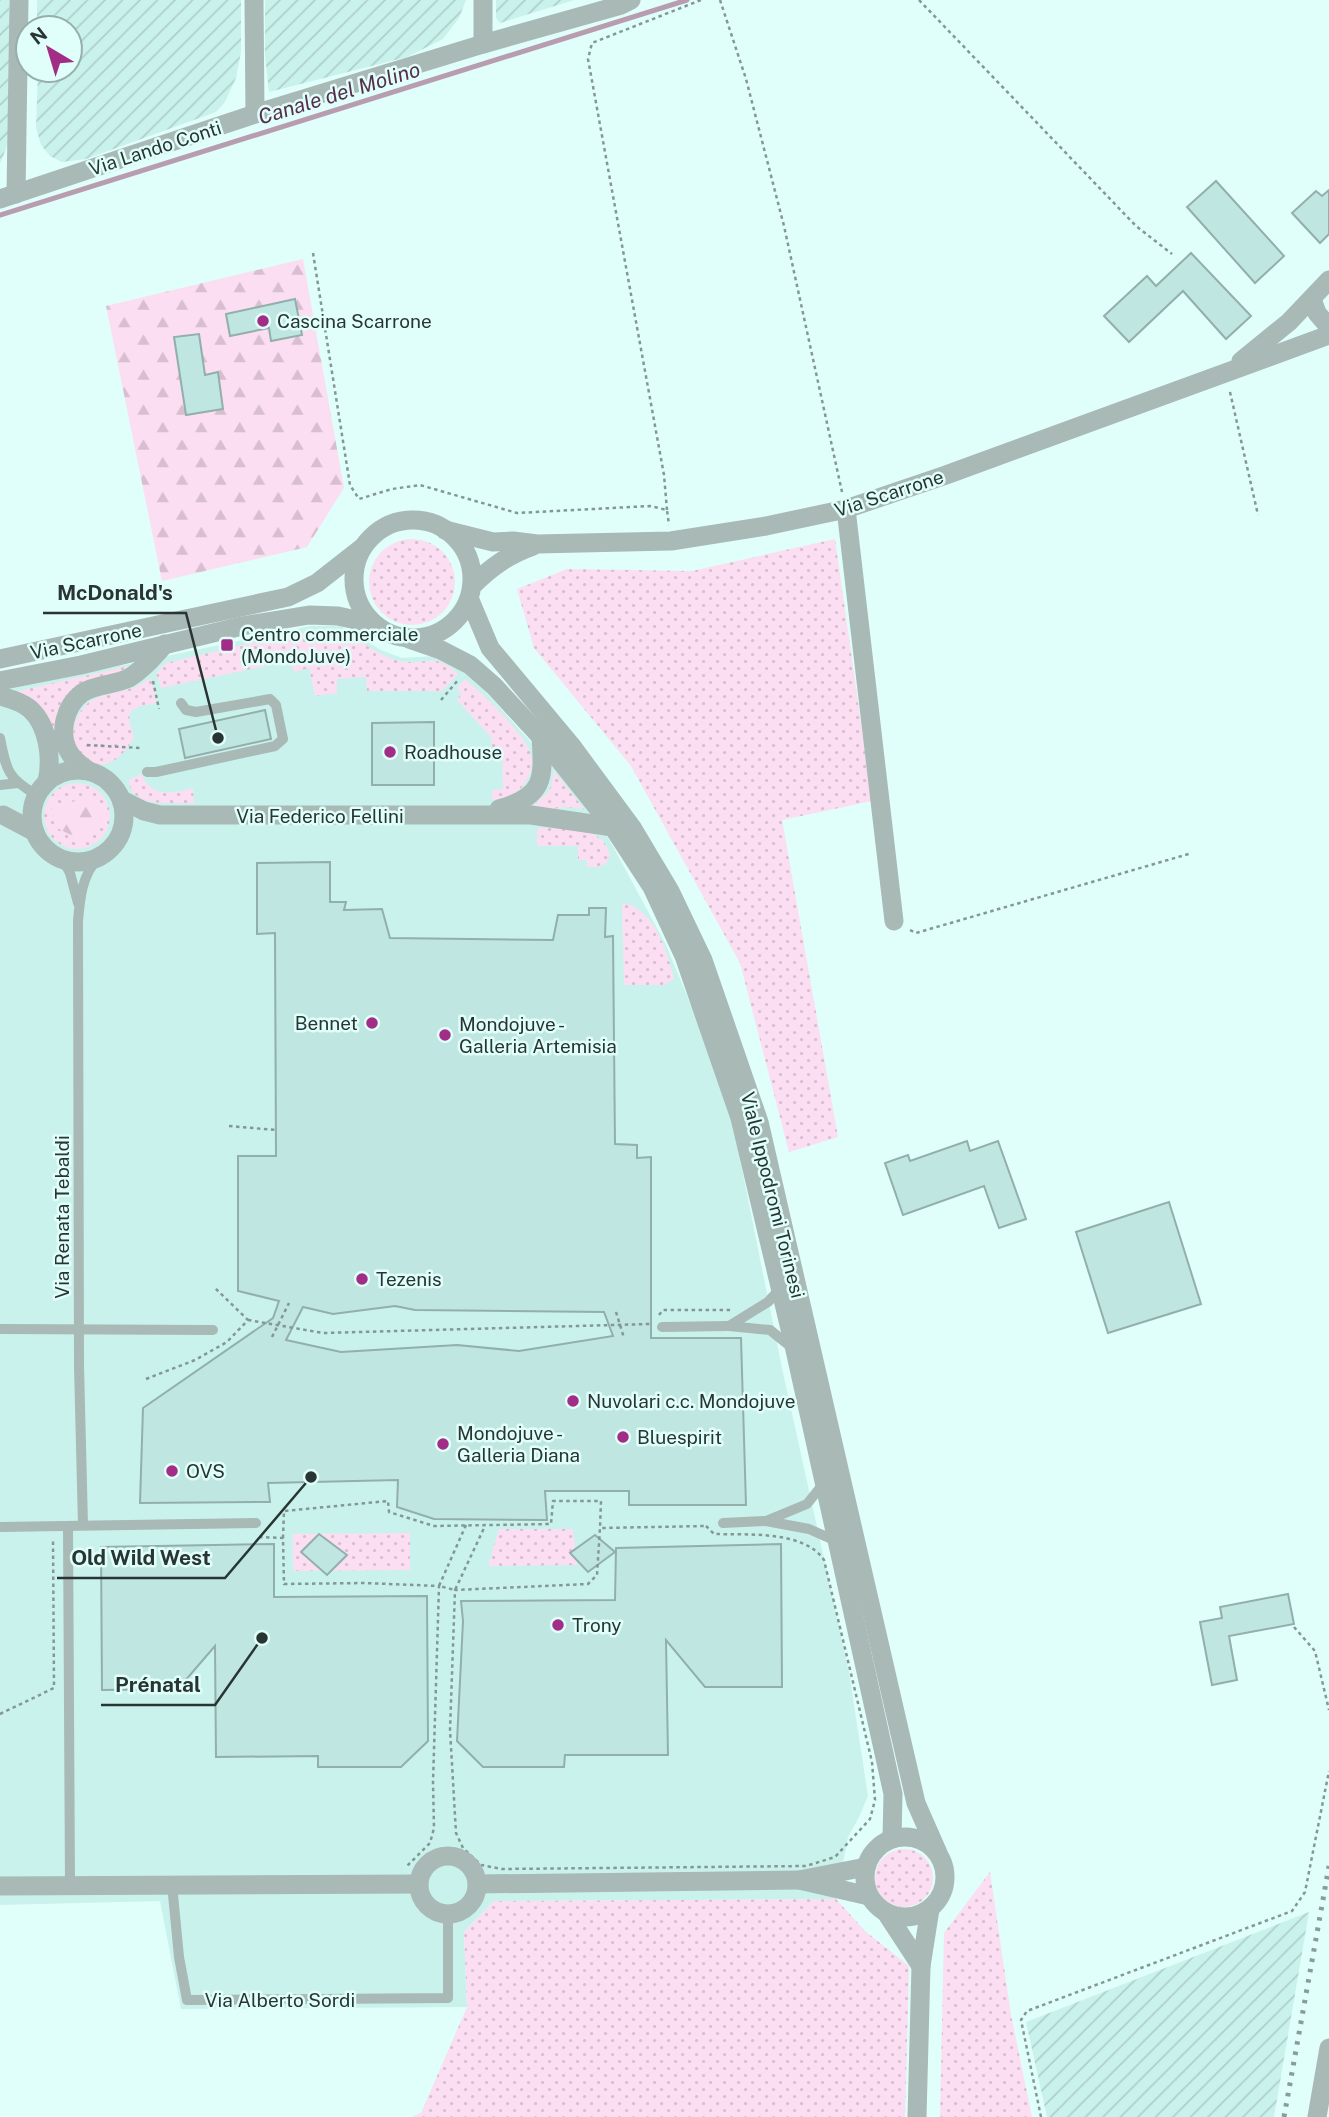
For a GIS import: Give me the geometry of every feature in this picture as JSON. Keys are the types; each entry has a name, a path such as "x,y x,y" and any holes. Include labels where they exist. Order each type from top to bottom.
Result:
{"street":[{"path":"8,197 19,0"},
{"path":"254,0 255,114"},
{"path":"483,0 483,44"},
{"name":"Via Lando Conti","path":"8,197 255,114 631,0"},
{"name":"Via Scarrone","path":"1226,372 1289,322 1329,280"},
{"path":"1312,299 1317,313 1329,327"},
{"name":"Via Scarrone","path":"445,530 493,542 537,544 671,541 766,526 846,509 1329,335"},
{"path":"846,509 894,921"},
{"path":"410,520 428,522 445,530 458,541 467,554 471,570 470,592 460,615 446,628 428,636 409,639 390,634 374,624 363,612 353,579 363,547 376,533 392,524 410,520"},
{"name":"Via Scarrone","path":"470,592 492,566 509,555 537,544"},
{"name":"Via Scarrone","path":"0,659 288,597 317,583 363,547"},
{"name":"Viale Ippodromi Torinesi","path":"470,592 490,648 571,745 634,829 670,891 703,960 759,1122 916,1803 938,1853"},
{"name":"Via Scarrone","path":"0,681 242,626 309,615 338,616 374,624"},
{"name":"Viale Ippodromi Torinesi","path":"409,639 441,650 470,665 494,686 541,737 612,827 652,887 684,956 740,1118 795,1350 893,1794 891,1839"},
{"name":"Via Scarrone","path":"66,745 65,720 73,702 83,692 127,679 143,668 165,644"},
{"path":"0,696 31,710 39,720 49,749 50,767 39,794 35,832 41,844 51,854 63,860 87,862 107,852 121,835 124,823 122,800 111,783 89,771 66,771 39,794 2,815"},
{"name":"Via Federico Fellini","path":"480,815 517,804 530,796 540,782 543,768 541,737"},
{"path":"66,745 70,754 89,771"},
{"name":"Via Federico Fellini","path":"122,800 144,811 160,815 543,816 612,827"},
{"path":"2,815 35,832"},
{"name":"Via Federico Fellini","path":"121,835 134,825 160,815"},
{"path":"904,1837 929,1844 938,1853 946,1876 939,1900 930,1909 907,1918 887,1913 873,1903 864,1879 871,1855 880,1845 891,1839 904,1837"},
{"path":"453,1856 470,1865 478,1884 477,1893 466,1909 448,1915 430,1909 418,1884 421,1874 433,1859 453,1856"},
{"path":"478,1884 799,1880 866,1867"},
{"path":"799,1880 869,1896"},
{"path":"0,1886 418,1884"},
{"path":"917,2117 921,1966 930,1909"},
{"path":"887,1913 921,1966"},
{"path":"1317,2117 1329,2048"}],"lane":[{"path":"147,772 275,746 283,739 276,705 270,699 196,712 186,710 181,704"},
{"path":"0,738 8,771 18,783 39,794"},
{"path":"0,785 18,783"},
{"name":"Via Renata Tebaldi","path":"83,1525 79,908 87,870 98,858"},
{"name":"Via Renata Tebaldi","path":"63,860 79,908"},
{"path":"729,1326 779,1290"},
{"path":"662,1327 729,1326 770,1331 795,1350"},
{"path":"0,1329 213,1330"},
{"path":"766,1521 807,1504 823,1484"},
{"path":"723,1523 766,1521 809,1529 836,1541"},
{"path":"0,1527 68,1532 83,1525 256,1523"},
{"path":"68,1532 70,1886"},
{"name":"Via Alberto Sordi","path":"172,1884 179,1957 187,2000 448,1998 448,1915"}],"path":[{"path":"671,541 664,475 588,59 592,43 701,0"},
{"path":"720,0 746,79 784,226 846,509"},
{"path":"919,0 1136,226 1172,254"},
{"path":"313,253 350,485 359,499 392,489 420,485 517,513 650,506 667,510"},
{"path":"1226,372 1258,515"},
{"path":"441,700 463,674"},
{"path":"151,675 159,709"},
{"path":"66,745 140,748"},
{"path":"894,921 916,933 1192,853"},
{"path":"229,1126 276,1130"},
{"path":"272,1337 289,1303"},
{"path":"248,1320 323,1333 649,1325 663,1310 756,1309"},
{"path":"616,1312 624,1338"},
{"path":"388,1501 389,1512 434,1526 478,1525 551,1524 553,1501 601,1501 597,1575 589,1584 455,1590 439,1586 364,1583 284,1584 284,1511 388,1501"},
{"path":"478,1519 478,1525"},
{"path":"403,1869 430,1843 434,1828 439,1586 466,1525"},
{"path":"486,1525 455,1590 450,1730 456,1833 463,1848 481,1865 502,1870 783,1867 806,1866 835,1857 870,1819 876,1800 869,1745 820,1554 808,1545 784,1537 714,1534 706,1526 600,1528"},
{"path":"0,1714 54,1688 53,1539 68,1532"},
{"path":"256,1537 283,1538"},
{"path":"1294,1627 1315,1651 1329,1710"},
{"path":"1041,2117 1021,2020 1027,2011 1292,1911 1305,1892 1329,1771"}],"shaded area":[{"path":"0,0 9,0 9,141 0,164"},
{"path":"37,0 241,0 241,52 236,78 225,102 216,112 86,159 62,162 50,156 41,145 36,128 38,84 84,84 84,14 37,14"},
{"path":"265,0 466,0 459,18 443,39 407,57 269,92 265,56"},
{"path":"496,0 574,0 500,23 496,18"},
{"path":"310,626 341,626 381,650 402,658 435,656 456,666 484,690 557,771 609,839 666,945 726,1090 782,1368 849,1672 868,1796 848,1837 836,1899 494,1901 464,1932 467,2007 181,2009 160,1901 0,1905 0,691"},
{"path":"1309,1912 1274,2117 1047,2117 1026,2022"}],"green space":[{"path":"303,259 344,488 307,547 162,581 106,306"},
{"path":"404,539 420,539 443,551 452,565 455,582 452,599 443,613 420,625 404,625 388,618 376,606 369,590 369,574 376,558 388,546"},
{"path":"835,539 872,801 782,820 838,1137 789,1152 740,963 631,766 534,648 517,589 567,569 692,571"},
{"path":"328,631 347,635 400,661 436,661 458,674 442,691 367,691 366,677 337,679 337,693 315,696 309,668 294,672 290,661 161,688 156,673 166,663 291,634"},
{"path":"129,666 125,673 88,683 59,743 14,692"},
{"path":"151,678 157,703 140,706 130,712 129,720 134,737 121,755 108,763 95,764 84,758 76,748 73,735 76,720 86,705 96,698 134,687"},
{"path":"465,679 508,720 530,752 532,766 527,779 515,793 506,797 492,800 492,790 503,789 502,754 492,753 491,737 457,700 461,694 457,688"},
{"path":"554,771 584,809 565,807 540,811 533,806 550,790"},
{"path":"141,774 157,791 170,793 193,788 194,804 144,800 131,789 129,780"},
{"path":"77,783 90,786 100,793 107,803 110,816 107,829 100,839 90,846 77,849 64,846 54,839 47,829 44,816 47,803 54,793 64,786"},
{"path":"81,798 100,803 105,821 81,840 55,827 51,807 64,806"},
{"path":"537,828 571,829 596,835 605,843 610,854 606,864 587,867 587,860 578,860 578,846 537,846"},
{"path":"622,903 643,913 657,932 674,979 664,985 624,985"},
{"path":"499,1529 573,1529 577,1565 488,1566"},
{"path":"410,1533 410,1570 293,1571 293,1534"},
{"path":"898,1849 910,1849 925,1857 933,1872 933,1884 925,1899 910,1907 898,1907 883,1899 875,1884 875,1872 883,1857"},
{"path":"990,1872 1011,2015 1032,2117 940,2117 944,1933"},
{"path":"836,1899 865,1931 909,1966 905,2117 412,2117 421,2113 467,2007 464,1932 494,1901"}],"building":[{"path":"1216,181 1284,256 1255,283 1187,207"},
{"path":"1329,190 1329,234 1320,243 1292,213 1316,191 1322,196"},
{"path":"1191,253 1251,316 1226,339 1183,291 1129,342 1104,316 1147,276 1156,286"},
{"name":"Cascina Scarrone","path":"295,299 302,335 271,341 269,328 230,336 226,314"},
{"path":"199,334 205,375 218,372 223,409 186,415 174,337"},
{"path":"265,710 271,739 185,758 179,729"},
{"path":"434,722 434,785 372,785 372,723"},
{"path":"330,862 330,902 346,902 344,910 382,909 390,938 553,940 558,915 589,915 589,908 606,908 605,937 613,936 615,1144 637,1145 637,1158 651,1157 651,1338 741,1338 746,1505 629,1505 629,1491 545,1491 547,1520 434,1519 397,1507 398,1480 268,1483 270,1502 140,1503 143,1408 273,1318 279,1301 238,1291 238,1156 276,1156 275,933 257,934 257,863","holes":["395,1306 415,1310 604,1312 613,1336 519,1351 457,1345 341,1352 286,1340 303,1307 333,1314"]},
{"path":"967,1141 970,1151 998,1141 1026,1219 999,1228 984,1186 903,1215 885,1163 908,1155 910,1161"},
{"path":"1169,1202 1201,1304 1108,1333 1076,1232"},
{"path":"319,1534 347,1555 327,1575 301,1552"},
{"path":"595,1535 615,1552 588,1572 570,1553"},
{"path":"274,1544 274,1597 427,1596 428,1741 401,1767 318,1767 318,1756 216,1757 215,1646 178,1689 102,1690 101,1547"},
{"path":"781,1544 782,1687 705,1687 666,1640 668,1755 565,1755 564,1767 483,1767 457,1741 463,1621 461,1601 615,1600 616,1548"},
{"path":"1288,1594 1294,1624 1229,1636 1237,1680 1212,1685 1200,1622 1222,1618 1220,1607"}],"waterway":[{"name":"Canale del Molino","path":"0,215 687,0"}],"railway":[{"path":"1284,2117 1329,1866"}],"place":[{"name":"Cascina Scarrone","path":"263,321"},
{"name":"Centro commerciale (MondoJuve)","path":"227,645"},
{"name":"McDonald's","path":"218,738"},
{"name":"Roadhouse","path":"390,752"},
{"name":"Bennet","path":"372,1023"},
{"name":"Mondojuve - Galleria Artemisia","path":"445,1035"},
{"name":"Tezenis","path":"362,1279"},
{"name":"Nuvolari c.c. Mondojuve","path":"573,1401"},
{"name":"Bluespirit","path":"623,1437"},
{"name":"Mondojuve - Galleria Diana","path":"443,1444"},
{"name":"OVS","path":"172,1471"},
{"name":"Old Wild West","path":"311,1477"},
{"name":"Trony","path":"558,1625"},
{"name":"Prénatal","path":"262,1638"}]}
